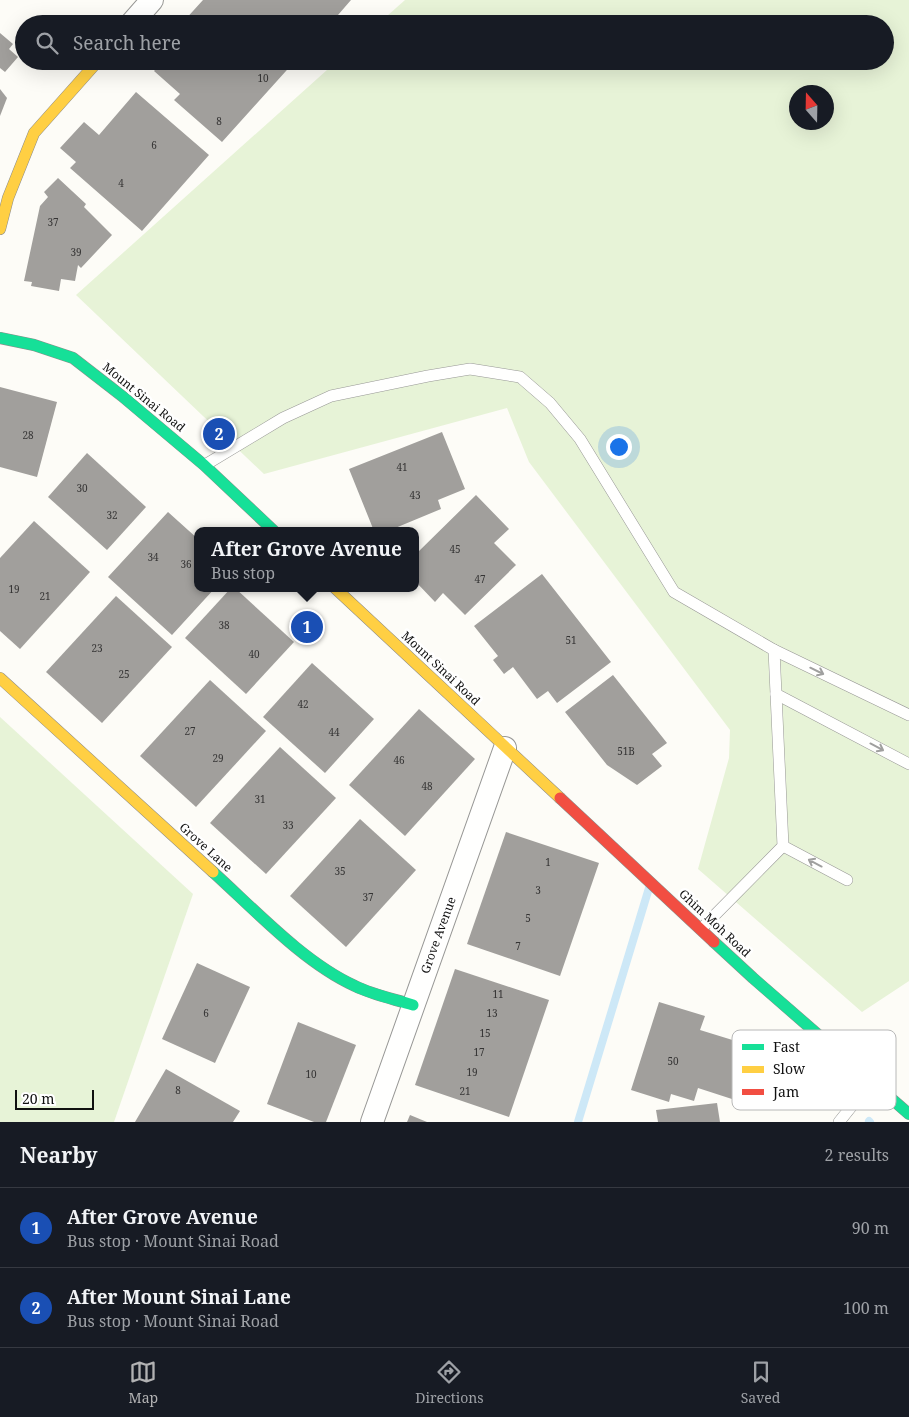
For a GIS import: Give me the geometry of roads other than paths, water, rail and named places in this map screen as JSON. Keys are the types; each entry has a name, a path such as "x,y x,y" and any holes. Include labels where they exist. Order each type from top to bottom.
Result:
{"street":[{"path":"139,15 152,0"},
{"path":"0,229 8,198 34,133 90,70"},
{"name":"Mount Sinai Road","path":"0,338 34,345 73,358 122,396 204,465 270,527"},
{"name":"Mount Sinai Road","path":"339,592 505,748"},
{"name":"Grove Lane","path":"0,678 303,954 327,971 356,987 413,1005"},
{"name":"Ghim Moh Road","path":"505,748 813,1030"},
{"name":"Grove Avenue","path":"372,1122 505,748"},
{"name":"Ghim Moh Road","path":"896,1103 909,1114"}],"lane":[{"path":"204,465 283,418 331,396 470,369 520,377 550,403 580,439 674,592 774,650 909,715"},
{"path":"701,929 783,846 774,650"},
{"path":"776,694 909,764"},
{"path":"783,846 847,880"},
{"path":"839,1122 849,1110"}],"waterway":[{"path":"578,1122 649,888"}],"place":[{"name":"After Mount Sinai Lane","path":"219,434"},
{"name":"After Grove Avenue","path":"307,627"}]}
